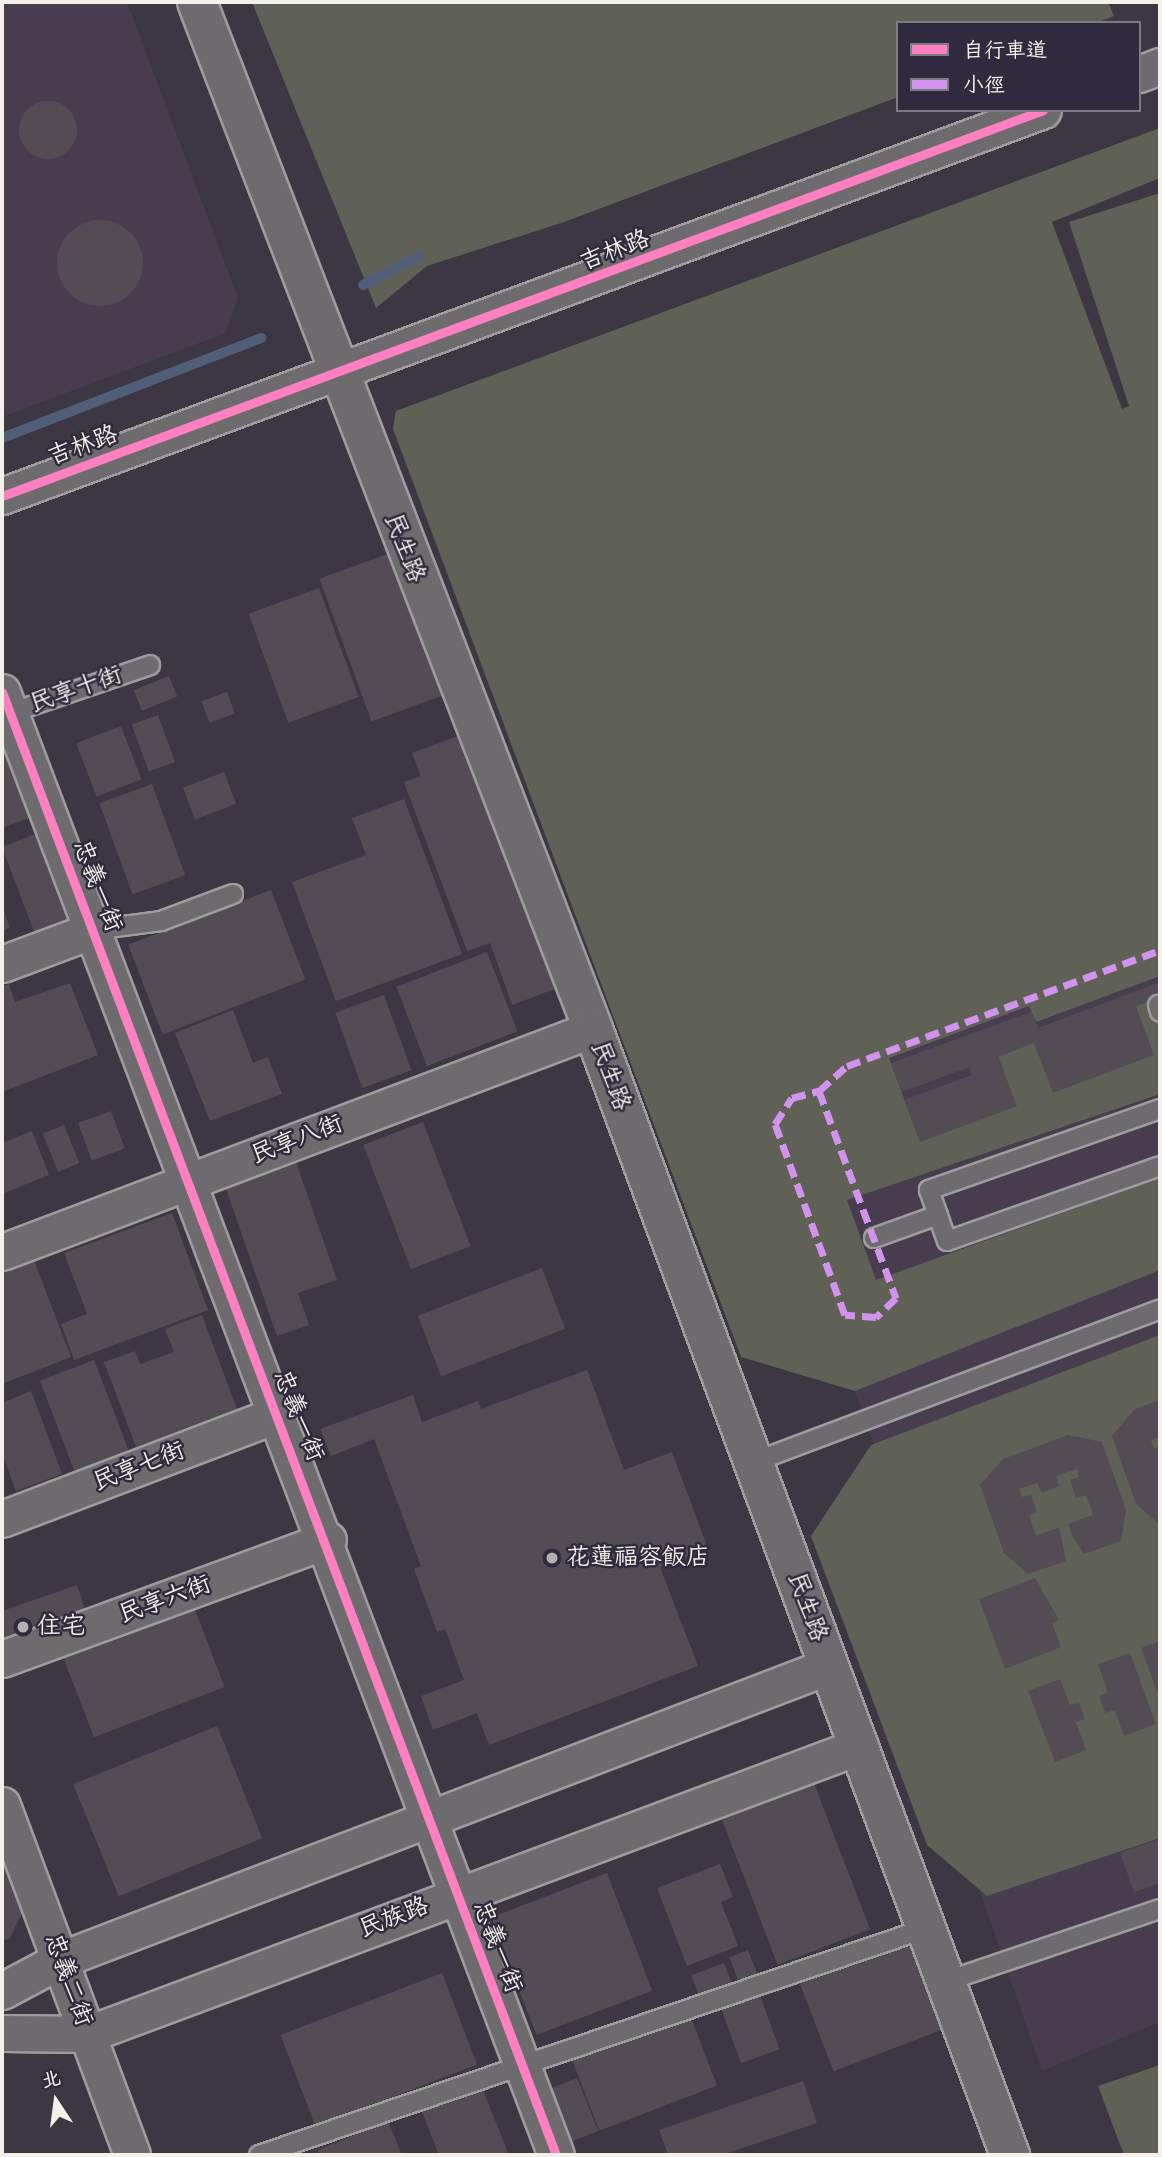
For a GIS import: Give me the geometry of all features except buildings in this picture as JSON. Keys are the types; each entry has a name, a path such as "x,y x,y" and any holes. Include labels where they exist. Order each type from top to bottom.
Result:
{"main road":[{"name":"民生路","path":"197,2 337,376 593,1029 1010,2155"}],"street":[{"path":"1141,73 1160,66"},
{"name":"吉林路","path":"2,496 337,376 1039,112"},
{"name":"忠義一街","path":"4,707 93,930 276,1415 328,1540 428,1820 556,2155"},
{"path":"2,964 93,930"},
{"name":"民享八街","path":"2,1252 593,1029"},
{"name":"民享七街","path":"2,1519 276,1415"},
{"name":"民享六街","path":"2,1659 328,1540"},
{"path":"2,1991 62,1959 829,1666"},
{"name":"民族路","path":"2,2033 88,2034 456,1894 860,1746"},
{"name":"忠義二街","path":"2,1805 62,1959 132,2155"}],"lane":[{"name":"民享十街","path":"4,707 150,665"},
{"path":"93,930 161,921 233,894"},
{"path":"1160,1109 929,1190 947,1241 1160,1166"},
{"path":"874,1238 938,1215"},
{"path":"754,1462 1160,1309"},
{"path":"947,1981 1160,1909"},
{"path":"259,2155 927,1928"}],"shaded area":[{"path":"2,2 127,2 238,298 226,333 2,417"},
{"path":"252,2 1108,2 1114,16 1101,21 896,21 896,98 564,222 427,266 376,308"},
{"path":"1160,128 1160,178 1052,222 1122,409 1129,406 1069,222 1160,193 1160,976 1036,1022 1029,1006 889,1058 918,1136 1014,1100 996,1051 1160,990 1160,1094 847,1200 876,1280 1160,1178 1160,1270 855,1391 741,1357 393,429 396,411"},
{"path":"1160,937 1160,2022 1042,2071 976,1880 876,1449 855,1391 779,1368 710,1091"},
{"path":"1160,1335 1160,1838 987,1896 927,1845 811,1536 871,1445"},
{"path":"1160,2065 1160,2155 1124,2155 1098,2086"}],"waterway":[{"path":"363,285 419,256"},
{"path":"2,438 261,338"}],"marked path":[{"path":"819,1091 896,1298 876,1317 845,1315 775,1124 792,1098 819,1091 847,1066 1160,950"}],"cycle path":[{"path":"2,496 1038,112"},
{"path":"2,692 556,2155"}],"place":[{"name":"花蓮福容飯店","path":"552,1558"},
{"name":"住宅","path":"23,1627"}]}
